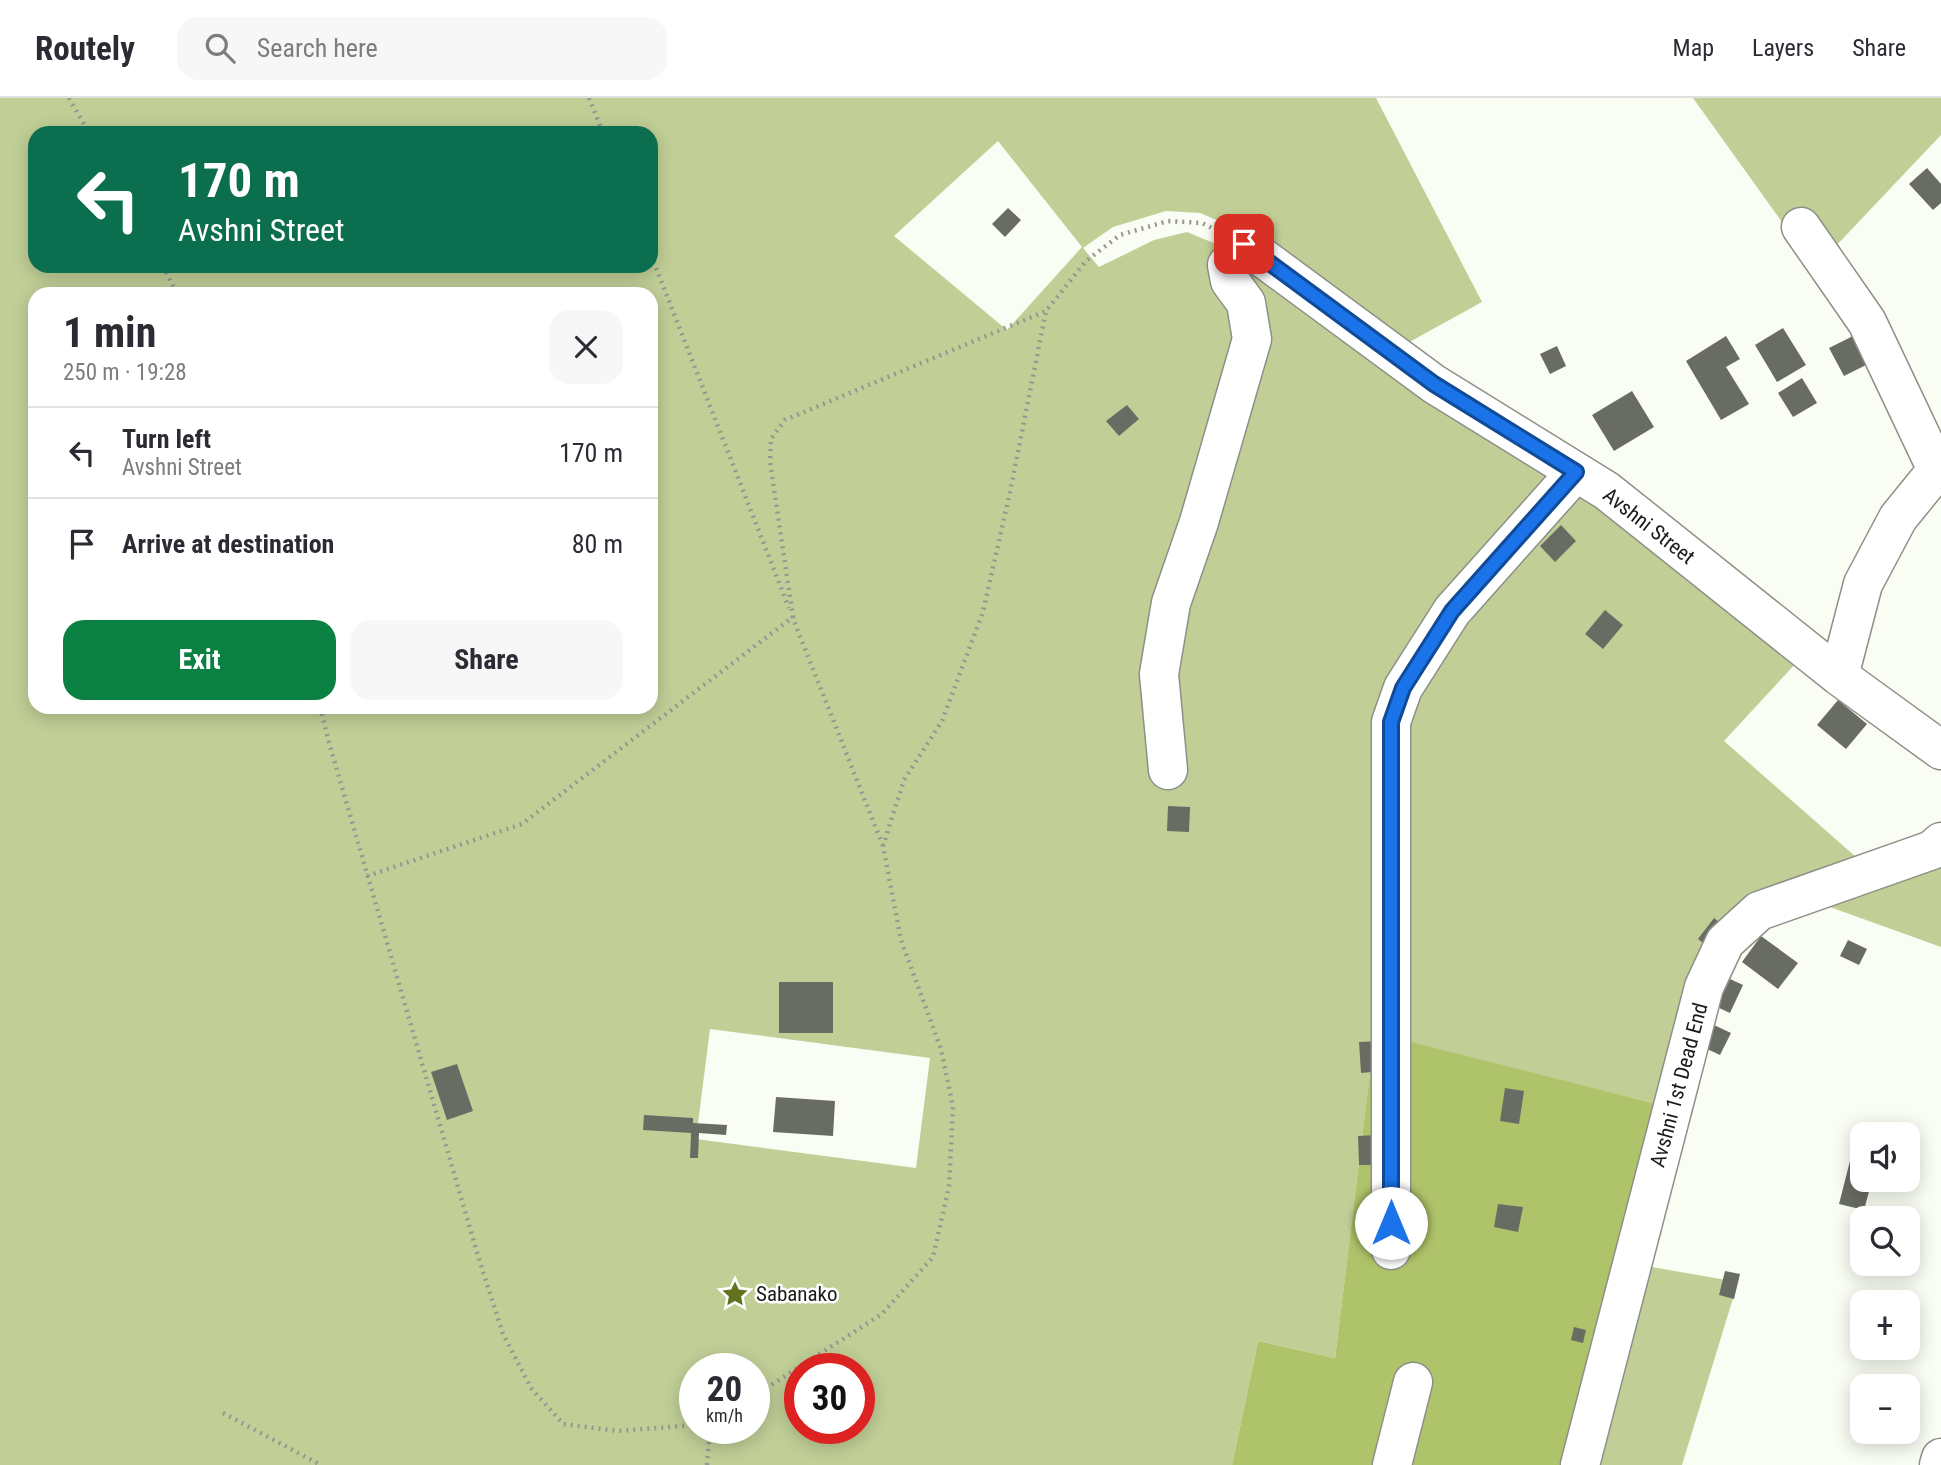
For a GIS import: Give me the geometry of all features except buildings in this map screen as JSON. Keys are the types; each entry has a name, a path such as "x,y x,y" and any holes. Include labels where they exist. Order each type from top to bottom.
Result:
{"street":[{"path":"1801,227 1867,322 1939,470 1898,519 1863,584 1839,676"},
{"path":"1168,770 1159,674 1171,603 1199,522 1252,339 1246,303 1230,281 1227,265 1244,244"},
{"name":"Avshni Street","path":"1244,244 1434,384 1607,491 1839,676 1941,750"},
{"path":"1391,1250 1391,722 1403,688 1452,611 1576,472"},
{"name":"Avshni 1st Dead End","path":"1580,1465 1704,988 1725,942 1759,911 1932,850 1941,842"},
{"path":"1392,1465 1413,1382"},
{"path":"1938,1465 1941,1458"}],"path":[{"path":"69,98 85,126"},
{"path":"589,98 600,126"},
{"path":"883,846 904,780 942,722 983,612 1046,311 1086,261 1120,235 1168,221 1202,223 1244,244"},
{"path":"658,273 883,846 901,940 941,1049 953,1107 949,1186 933,1257 883,1314 770,1386"},
{"path":"793,617 770,462 771,439 785,420 1046,311"},
{"path":"367,876 522,824 793,617"},
{"path":"322,714 367,876 503,1334 531,1388 563,1424 618,1431 679,1426"},
{"path":"223,1413 321,1465"},
{"path":"707,1465 709,1444"}],"green space":[{"path":"0,98 1376,98 1482,302 1404,345 1238,229 1200,213 1166,211 1113,227 1083,248 1099,267 1154,240 1187,232 1240,254 1598,498 1798,661 1724,741 1864,864 1749,904 1661,1105 1375,1034 1335,1358 1258,1341 1232,1465 0,1465","holes":["998,141 1082,247 1007,330 894,236","710,1029 930,1058 916,1168 696,1139"]},
{"path":"1693,98 1941,98 1941,135 1815,268"},
{"path":"1941,853 1941,947 1816,902"},
{"path":"1375,1033 1661,1105 1569,1465 1232,1465 1258,1341 1335,1358"},
{"path":"1646,1266 1738,1282 1682,1465 1595,1465"}],"place":[{"name":"Sabanako","path":"735,1294"}],"route":[{"path":"1244,244 1434,384 1576,472 1452,611 1403,688 1391,722 1391,1223"}]}
